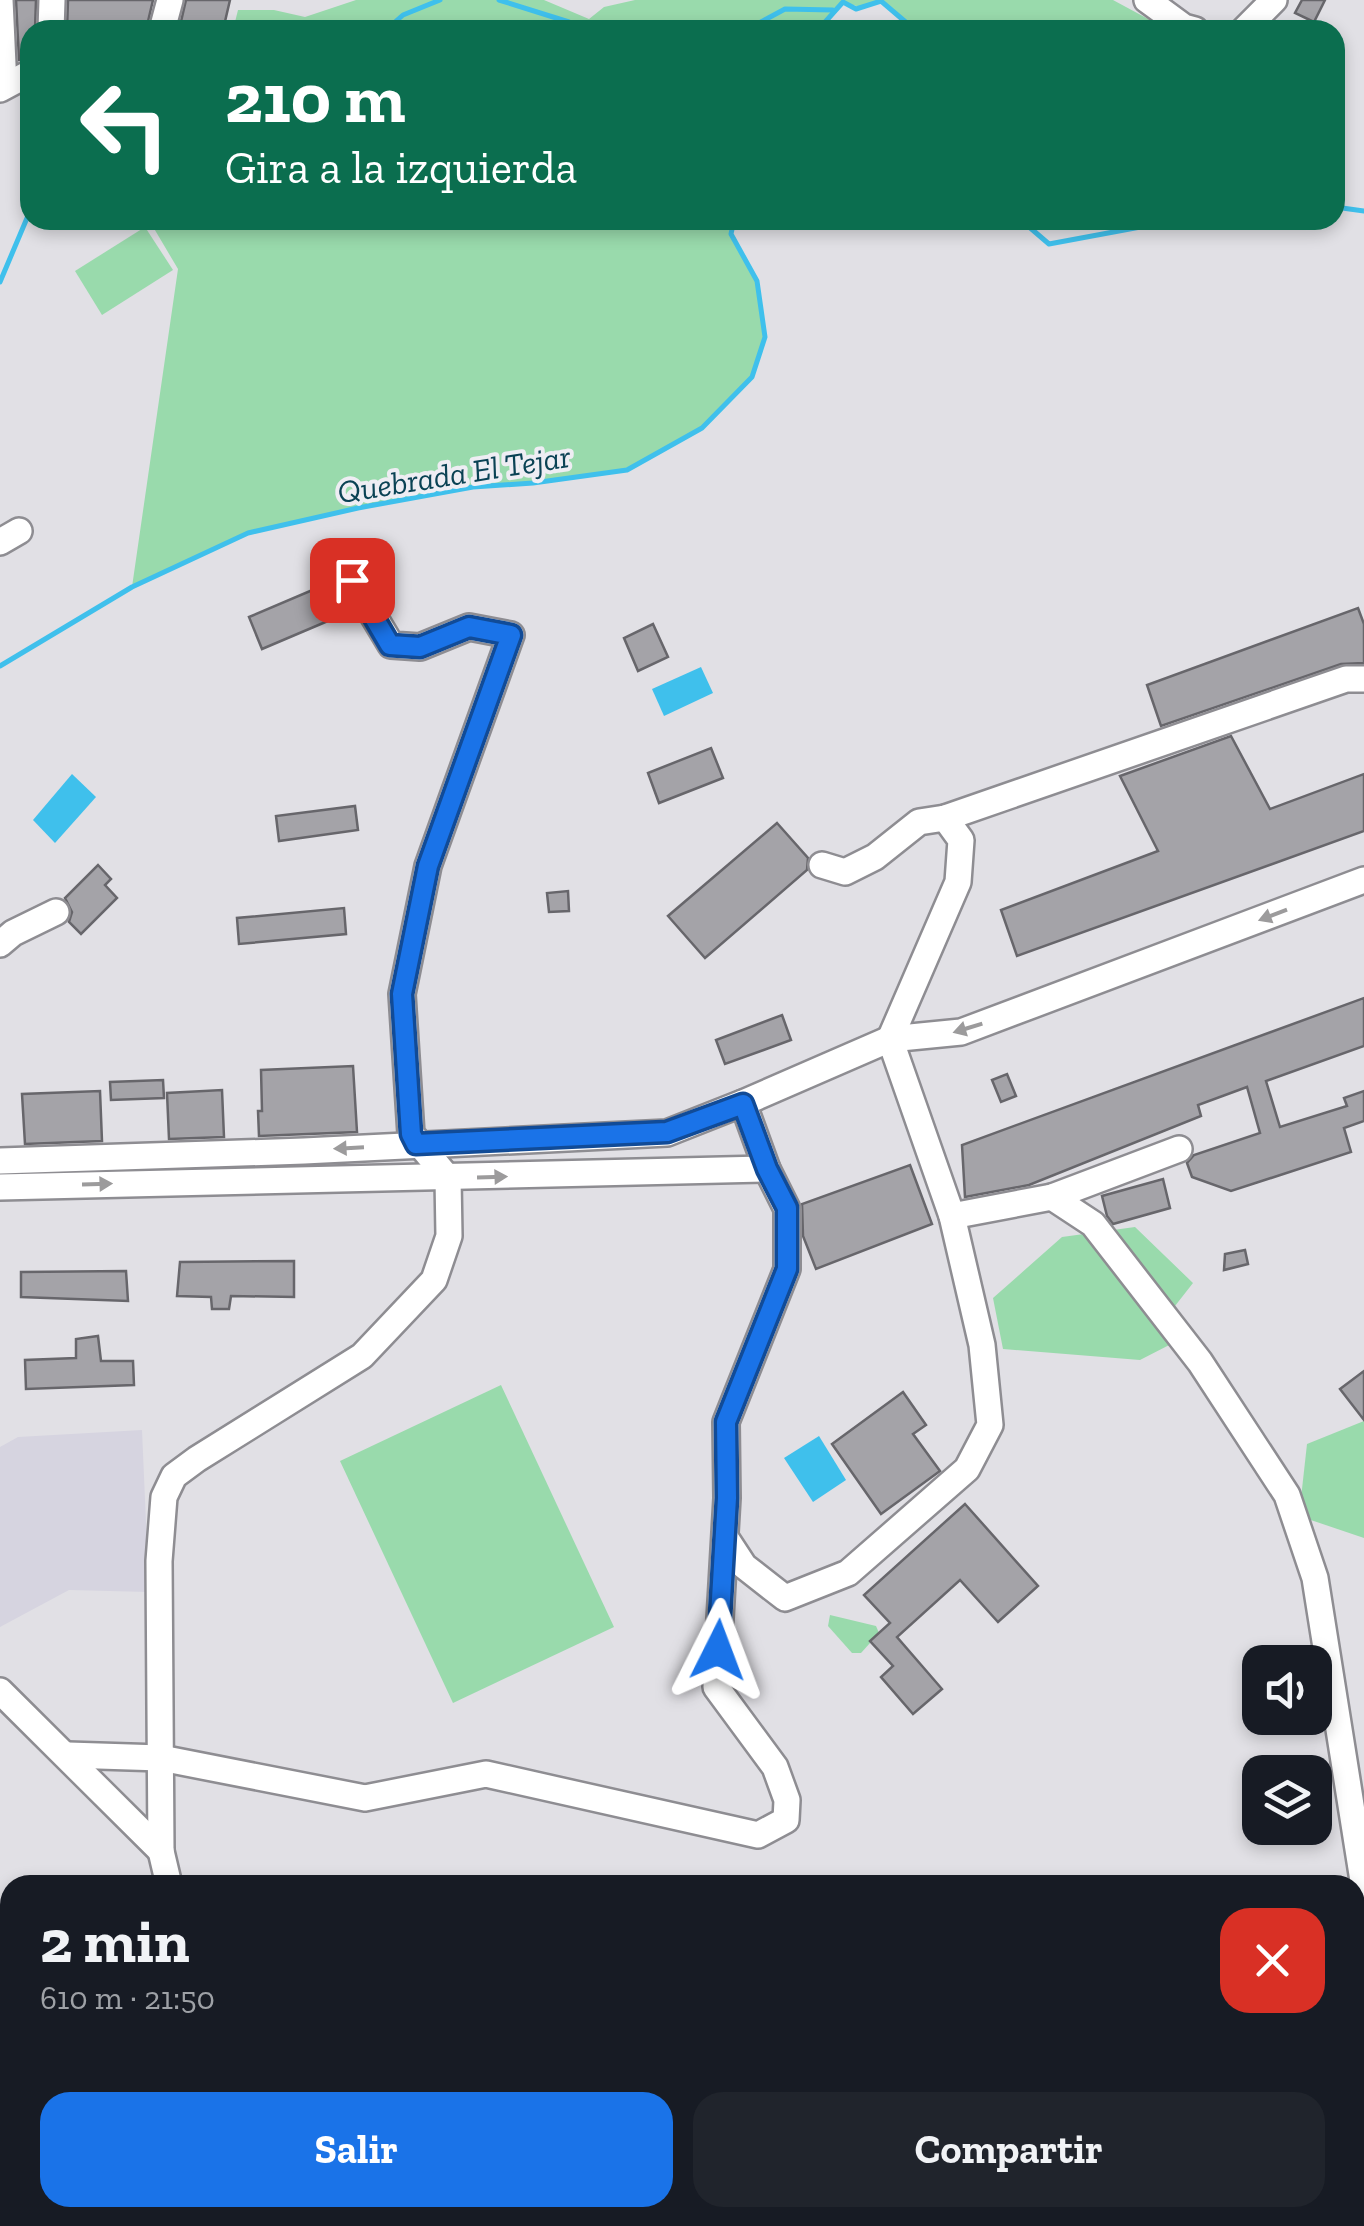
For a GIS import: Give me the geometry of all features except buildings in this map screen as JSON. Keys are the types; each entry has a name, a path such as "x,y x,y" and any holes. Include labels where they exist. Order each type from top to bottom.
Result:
{"street":[{"path":"0,0 2,87"},
{"path":"1147,0 1174,20"},
{"path":"1254,20 1274,0"},
{"path":"167,1875 161,1851 159,1561 164,1497 174,1476 362,1356 434,1280 450,1236 448,1178 411,1134 402,994 428,866 511,635 469,627 420,647 390,645 352,580"},
{"path":"822,865 845,872 875,858 919,822 945,818 1346,678 1364,678"},
{"path":"726,1537 744,1566 785,1598 848,1573 967,1469 990,1425 982,1345 952,1216 890,1040 958,882 961,840 945,818"},
{"path":"0,1161 304,1151 667,1132 743,1104 890,1040 961,1032 1364,880"},
{"path":"0,944 13,933 56,912"},
{"path":"68,1755 161,1758 365,1798 486,1774 758,1835 786,1820 787,1800 775,1766 716,1687 726,1537 726,1422 787,1269 787,1208 767,1169 743,1104"},
{"path":"952,1216 1052,1197 1178,1148"},
{"path":"304,1151 307,1178"},
{"path":"0,1187 767,1169"},
{"path":"1052,1197 1093,1224 1200,1362 1287,1495 1314,1578 1362,1875"},
{"path":"0,1690 161,1851"}],"shaded area":[{"path":"142,1430 149,1592 69,1590 0,1627 0,1447 18,1437"}],"green space":[{"path":"356,0 544,0 589,19 604,7 635,0 1113,0 1150,20 903,20 881,1 860,7 842,2 827,20 236,20 238,10 274,10 305,17"},
{"path":"140,230 147,230 173,270 102,315 75,271"},
{"path":"155,230 732,230 757,281 765,337 752,377 702,428 627,470 473,487 249,533 132,587 178,269"},
{"path":"1135,1227 1193,1283 1164,1320 1177,1341 1140,1360 1003,1349 993,1298 1062,1237"},
{"path":"501,1385 614,1627 453,1703 340,1461"},
{"path":"1364,1421 1364,1538 1299,1516 1307,1444"},
{"path":"830,1615 876,1626 879,1633 861,1653 852,1653 828,1626"}],"water":[{"path":"701,667 713,693 664,716 652,689"},
{"path":"72,774 96,797 55,843 33,820"},
{"path":"819,1436 846,1480 813,1502 784,1458"}],"waterway":[{"path":"397,20 440,0"},
{"path":"499,0 563,20"},
{"name":"Quebrada El Tejar","path":"827,20 843,2 856,9 881,1 903,20"},
{"path":"765,20 785,9 833,10"},
{"name":"Quebrada El Tejar","path":"1345,208 1364,211"},
{"path":"0,282 22,230"},
{"name":"Quebrada El Tejar","path":"0,666 132,587 248,533 473,487 627,470 702,428 752,377 765,337 757,281 732,230"},
{"name":"Quebrada El Tejar","path":"1033,230 1049,244 1124,230"}],"route":[{"path":"352,580 390,645 420,647 469,627 511,635 428,866 402,994 411,1134 416,1144 667,1132 743,1104 767,1169 787,1208 787,1269 726,1422 727,1498 718,1650"}]}
